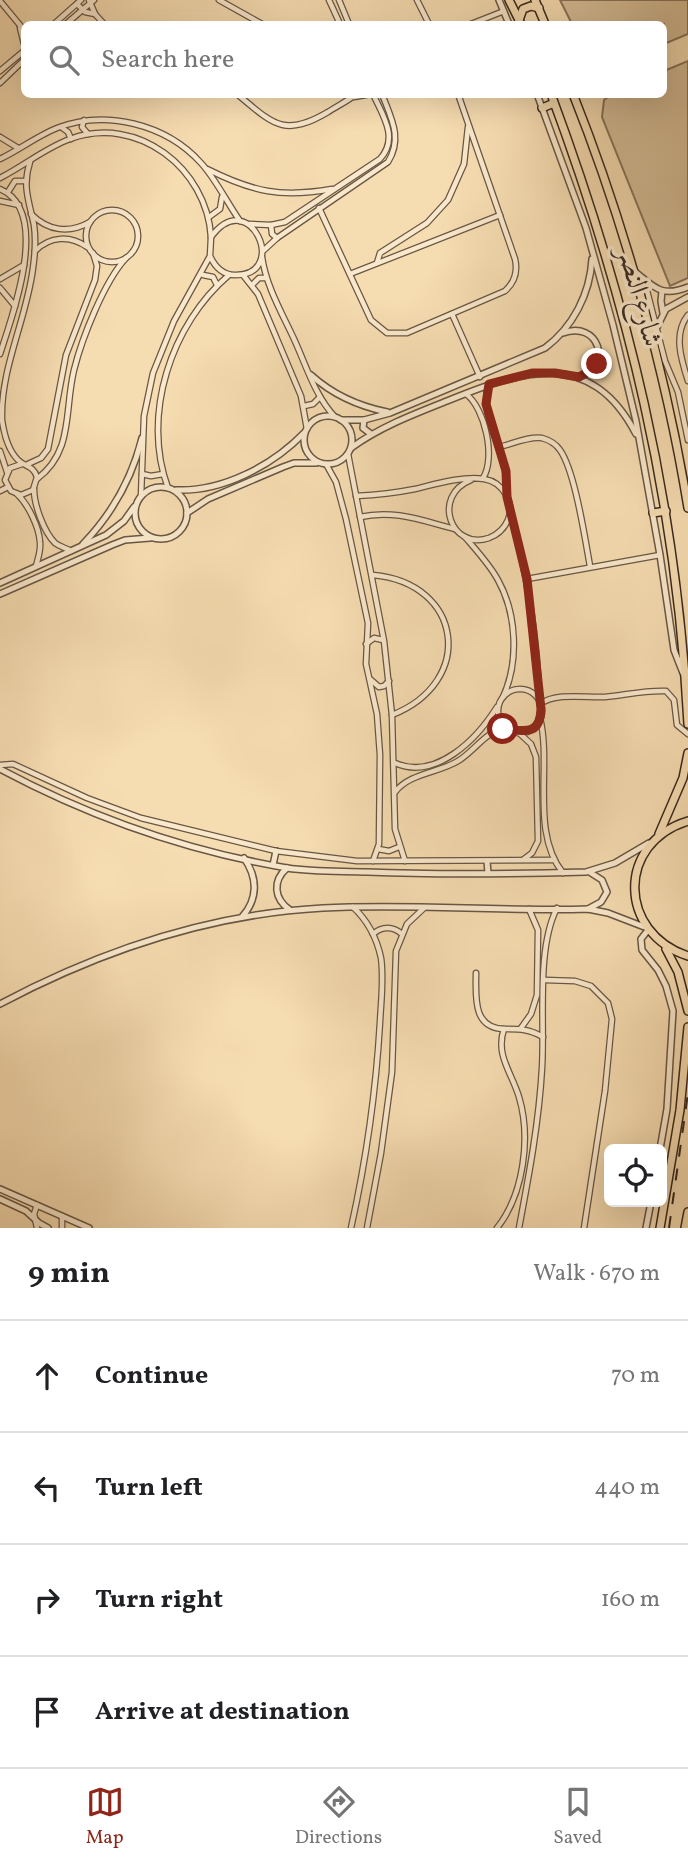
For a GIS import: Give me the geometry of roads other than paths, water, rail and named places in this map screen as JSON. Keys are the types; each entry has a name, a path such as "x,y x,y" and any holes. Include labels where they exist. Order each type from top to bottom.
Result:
{"main road":[{"path":"509,0 520,21"},
{"path":"535,0 544,21"},
{"path":"520,21 521,12 527,7 538,8"},
{"name":"شارع النصر","path":"552,98 597,224 649,421 666,511 682,621 688,724"},
{"name":"شارع النصر","path":"574,98 632,269 670,418 688,508"},
{"path":"542,108 554,103"},
{"path":"653,513 666,511"},
{"path":"688,753 685,782 656,838 641,859 635,882 637,906 647,929 671,956 686,986 688,1012"},
{"path":"656,838 688,821"},
{"path":"663,945 688,956"},
{"path":"667,1181 680,1110 688,1027"},
{"path":"660,1228 663,1207"},
{"path":"685,1228 688,1212"}],"street":[{"path":"219,0 257,21"},
{"path":"330,0 339,21"},
{"path":"339,0 348,21"},
{"path":"417,0 428,21"},
{"path":"499,0 508,21"},
{"path":"0,1 21,28"},
{"path":"70,21 92,1"},
{"path":"92,1 95,14 101,21"},
{"path":"57,21 79,2 82,11"},
{"path":"82,11 95,14"},
{"path":"479,21 504,11"},
{"path":"340,21 346,17"},
{"path":"0,71 21,54"},
{"path":"0,83 21,63"},
{"path":"242,98 272,121 291,127 311,122 351,98"},
{"path":"211,237 226,223 271,225 285,222 380,159 388,148 387,126 374,98"},
{"path":"210,256 221,271 229,275 243,275 254,268 262,254 277,238 382,168 396,146 395,129 383,98"},
{"path":"319,208 371,320 387,333 407,333 505,291 514,280 517,266 460,98"},
{"path":"538,98 593,252 613,325 653,513 674,650 685,676"},
{"path":"84,120 82,127 88,134"},
{"path":"0,159 60,127 84,120 114,120 138,124 181,145 206,169 222,197 244,223 257,232 266,278 320,397 350,429 356,496 384,640 395,763 394,823 405,861"},
{"path":"377,263 382,251 427,223 448,200 464,164 469,123"},
{"path":"60,127 68,132 71,139"},
{"path":"0,178 71,139 88,134 130,137 169,156 192,178 209,217 211,237 210,256 163,344 148,393 142,438 141,496 123,532 0,594"},
{"path":"0,137 3,144 19,149"},
{"path":"30,162 25,180 34,229 34,252 27,297 2,391 2,422 12,453 33,470 37,480"},
{"path":"206,169 245,187 273,194 301,194 337,188"},
{"path":"8,192 12,183 25,180"},
{"path":"0,189 8,192 19,205 25,234 24,264 15,307 0,354"},
{"path":"209,217 219,209 222,197"},
{"path":"0,201 19,205"},
{"path":"31,213 43,224 59,230 75,229 101,213 119,211 131,218 137,229 137,241 132,252 109,282 81,347 73,372 61,451 52,466 37,480 34,488 36,504 50,535 56,543 71,551"},
{"path":"350,274 500,215"},
{"path":"7,472 15,465 41,458 48,449 66,355 95,280 97,261 86,236 90,222"},
{"path":"271,225 271,232 277,238"},
{"path":"34,252 44,243 62,239 75,240 109,261 125,258"},
{"path":"563,333 584,296 593,252"},
{"path":"0,279 24,264"},
{"path":"632,269 662,292 675,292 688,287"},
{"path":"202,275 211,276 217,285"},
{"path":"0,583 106,535 123,532 164,539 176,535 186,521 187,513 184,500 171,489 163,474 158,446 161,397 168,369 192,317 217,285 229,275"},
{"path":"243,275 258,294 304,406 304,442 307,452 323,464 336,482 358,570 368,622 366,664 375,700 380,744 378,849 373,861"},
{"path":"252,285 259,278 266,278"},
{"path":"643,278 665,361 685,414 688,440"},
{"path":"0,288 15,307"},
{"path":"662,292 663,313"},
{"path":"651,340 663,313 674,303 688,297"},
{"path":"452,314 480,377"},
{"path":"688,315 680,329 679,342 688,381"},
{"path":"141,496 153,488 171,489 196,497 291,456 306,430 322,417 364,420 390,412 545,348 570,330 585,332 596,342 599,357 592,370 579,377"},
{"path":"187,513 196,497 265,464 291,456 323,464 336,463 371,435 411,415 489,384 532,373 579,377 614,404 639,441"},
{"path":"311,376 342,398 390,412"},
{"path":"489,384 486,404 507,477 507,497 527,579 537,658 540,718 544,737 545,834 548,847 563,873"},
{"path":"466,393 477,406 490,453 488,469 482,479"},
{"path":"304,406 313,404 320,397"},
{"path":"364,420 363,428 371,435"},
{"path":"79,547 99,526 116,502 135,463 142,438"},
{"path":"499,447 539,438 558,447 564,457 576,496 590,566"},
{"path":"0,451 7,472 5,480 8,487 25,503 40,538 36,568"},
{"path":"2,457 8,458 12,453"},
{"path":"142,474 163,474"},
{"path":"356,496 482,479 495,483 507,497"},
{"path":"456,529 450,517 451,497 459,486 471,480"},
{"path":"0,491 8,487"},
{"path":"16,494 26,494 34,488"},
{"path":"136,505 137,524 152,538"},
{"path":"465,536 483,540 495,536 504,527 510,509"},
{"path":"360,517 398,514 456,529 465,536 495,574 505,593 509,610 513,660 509,684 482,730 454,754 434,763 411,767 395,763"},
{"path":"527,579 660,555"},
{"path":"373,575 396,579 428,596 443,617 449,642 445,667 432,688 414,704 392,715"},
{"path":"366,644 374,639 384,640"},
{"path":"370,679 376,686 381,687 389,680"},
{"path":"503,697 522,689 533,694 539,702"},
{"path":"539,702 604,697 639,691 666,691 674,700 677,725 688,734"},
{"path":"499,704 500,719 507,728 518,732 531,744 536,757 538,836 536,847 522,860"},
{"path":"518,732 533,727 540,718"},
{"path":"395,793 405,782 453,764 491,733 507,728"},
{"path":"0,767 13,764 87,798 141,818 276,851 341,860 554,860"},
{"path":"0,767 48,793 125,825 179,842 287,868 394,873 586,872 615,863 656,838"},
{"path":"378,849 389,851 399,847"},
{"path":"536,847 548,847"},
{"path":"273,865 276,851"},
{"path":"242,917 251,904 255,889 253,873 244,858"},
{"path":"487,861 488,873"},
{"path":"287,868 278,879 277,894 279,901 290,910"},
{"path":"586,872 599,877 607,892 601,902 588,909"},
{"path":"0,1004 88,963 188,929 242,917 290,910 353,907 557,908 608,913 647,929 640,939 641,948 658,970 666,986 673,1020 667,1109 661,1144"},
{"path":"351,1228 365,1155 379,1034 382,969 373,934 353,907"},
{"path":"367,1228 392,1072 396,956 407,924 424,908"},
{"path":"521,1028 531,1014 537,995 538,930 528,908"},
{"path":"519,1228 537,1125 547,934 557,908"},
{"path":"373,934 390,928 402,934"},
{"path":"476,973 476,1005 478,1014 487,1024 504,1029 521,1028 543,1037"},
{"path":"545,979 575,981 591,986 608,1003 612,1019 605,1091 584,1228"},
{"path":"497,1228 516,1197 526,1125 519,1095 501,1054 504,1029"},
{"path":"0,1189 89,1228"},
{"path":"0,1199 23,1209 48,1228"},
{"path":"37,1205 34,1219 37,1228"},
{"path":"646,1228 650,1207"},
{"path":"62,1216 62,1228"}],"railway":[{"path":"669,1228 688,1093"}]}
